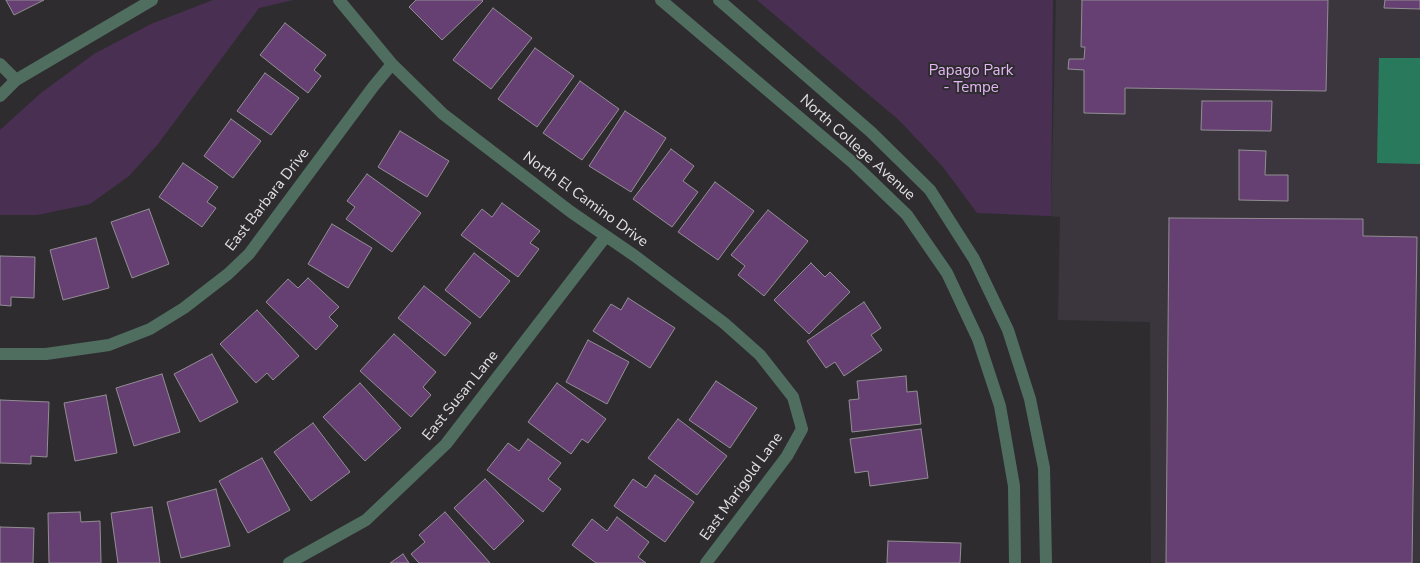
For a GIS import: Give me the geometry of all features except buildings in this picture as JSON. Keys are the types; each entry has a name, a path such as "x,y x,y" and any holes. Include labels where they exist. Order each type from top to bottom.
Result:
{"street":[{"path":"0,96 16,80 152,0"},
{"name":"North El Camino Drive","path":"339,0 392,64 442,114 548,195 724,323 760,355 793,397 802,429"},
{"name":"North College Avenue","path":"661,0 852,162 906,215 947,273 978,339 1000,406 1014,486 1015,563"},
{"name":"North College Avenue","path":"719,0 872,132 930,190 974,259 1008,330 1030,399 1044,468 1046,563"},
{"path":"0,64 16,80"},
{"name":"East Barbara Drive","path":"0,354 46,354 109,345 150,329 184,308 228,274 249,254 392,64"},
{"name":"East Susan Lane","path":"289,563 366,520 446,444 606,236"},
{"name":"East Marigold Lane","path":"706,563 787,456 802,429"}],"shaded area":[{"path":"1056,0 1420,0 1420,563 1151,563 1150,322 1058,320 1060,217 1051,216"},
{"path":"1379,58 1420,58 1420,164 1377,163"}],"green space":[{"path":"213,0 293,0 259,8 158,144 129,176 90,204 37,215 0,215 0,130 41,93 94,54 151,24"},
{"name":"Papago Park - Tempe","path":"757,0 1053,0 1051,216 977,213 943,167 900,121"}]}
